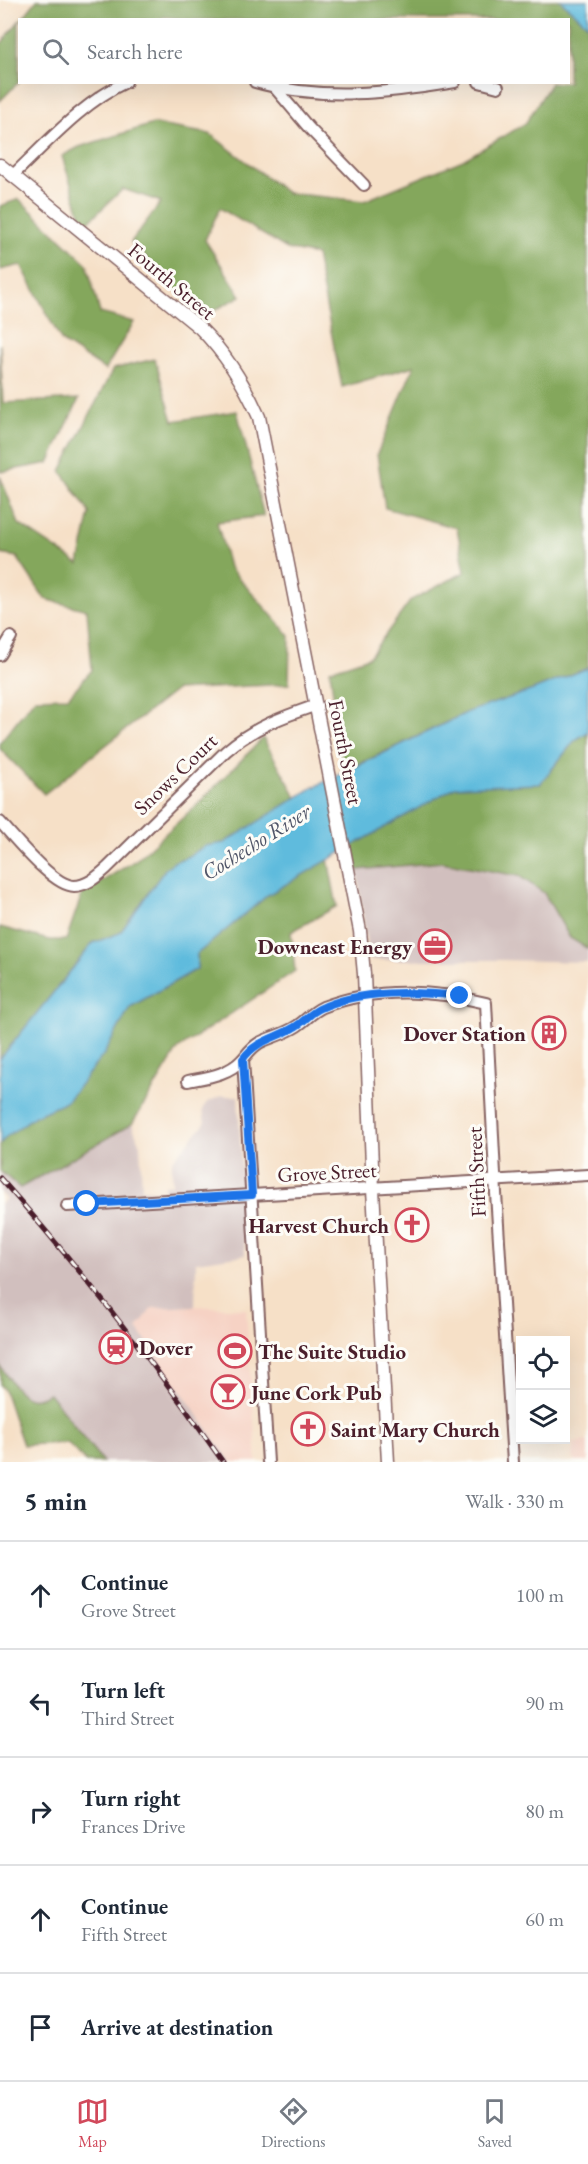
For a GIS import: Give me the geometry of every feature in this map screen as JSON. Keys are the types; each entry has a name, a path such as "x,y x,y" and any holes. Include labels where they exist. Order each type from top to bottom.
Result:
{"street":[{"path":"12,176 82,111 102,95 122,84"},
{"path":"262,84 275,88 321,93 361,94 439,84"},
{"path":"487,84 498,87"},
{"path":"275,88 322,142 364,185"},
{"name":"Fourth Street","path":"0,165 200,328 215,343 240,380 259,417 360,931 388,1462"},
{"path":"0,655 11,637"},
{"name":"Snows Court","path":"0,822 54,878 71,887 80,886 97,877 245,735 268,723 317,705"},
{"name":"Fifth Street","path":"365,996 430,993 460,996 486,1003 513,1462"},
{"path":"188,1081 215,1076 228,1070 258,1044 292,1029 319,1009 365,996"},
{"path":"243,1059 268,1462"},
{"name":"Grove Street","path":"68,1206 588,1175"}],"shaded area":[{"path":"442,862 519,876 544,893 570,938 588,949 588,962 369,960 357,870"},
{"path":"221,1096 238,1096 245,1255 196,1262 195,1306 152,1308 137,1328 231,1462 103,1462 49,1393 33,1400 23,1397 0,1366 0,1204 6,1199 0,1193 0,1171 20,1188 132,1124 140,1145 142,1189 164,1191 164,1185 172,1184 172,1161 205,1123 203,1110 206,1103"},
{"path":"195,1306 246,1309 257,1462 231,1462 137,1328 151,1308"},
{"path":"588,1441 588,1462 574,1462 572,1443"}],"green space":[{"path":"37,0 560,0 588,25 588,668 468,712 343,772 330,670 369,657 411,600 465,572 457,528 385,508 377,454 414,366 342,387 316,255 287,249 220,208 205,240 241,296 202,317 131,242 161,202 123,189 84,226 62,156 79,147 153,124 210,134 287,193 364,201 463,160 525,124 550,84 570,84 570,18 23,18"},
{"path":"18,22 18,83 0,101 0,45"},
{"path":"19,199 87,264 100,313 134,322 105,370 62,342 21,265 0,270 0,206"},
{"path":"0,344 3,403 79,399 49,463 0,472"},
{"path":"155,359 173,421 237,411 264,516 217,522 229,567 290,636 289,684 176,690 44,794 0,749 0,742 35,698 68,697 92,670 87,610 45,599 17,557 0,554 0,476 19,524 79,564 90,513 61,471 113,369"},
{"path":"588,732 588,949 570,938 544,893 519,876 442,862 357,870 353,845 455,786 540,784 575,740"},
{"path":"263,738 297,798 224,843 205,846 166,868 120,933 93,943 0,1059 0,927 49,940 66,940 82,894 136,860 198,804"},
{"path":"328,859 337,906 291,932 295,971 178,1049 132,1124 20,1188 0,1171 0,1144 35,1116 66,1102 104,1054 130,1007 197,969 197,954 269,894"},
{"path":"0,1366 20,1393 26,1397 40,1397 49,1393 103,1462 86,1462 67,1443 23,1445 4,1390 0,1385"}],"water":[{"path":"560,0 588,0 588,25"},
{"name":"Cochecho River","path":"588,668 588,732 575,740 540,784 455,787 269,894 197,954 197,969 130,1007 104,1054 66,1102 35,1116 0,1144 0,1059 93,943 120,933 166,868 205,846 224,843 312,788 468,712"}],"railway":[{"path":"0,1178 116,1317 223,1462"}],"place":[{"name":"Downeast Energy","path":"435,946"},
{"name":"Dover Station","path":"549,1033"},
{"name":"Harvest Church","path":"412,1225"},
{"name":"Dover","path":"116,1347"},
{"name":"The Suite Studio","path":"235,1351"},
{"name":"June Cork Pub","path":"228,1392"},
{"name":"Saint Mary Church","path":"308,1429"}],"route":[{"path":"87,1204 252,1195 243,1059 248,1051 299,1025 306,1017 319,1009 340,1002 380,994 430,993 460,996"}]}
